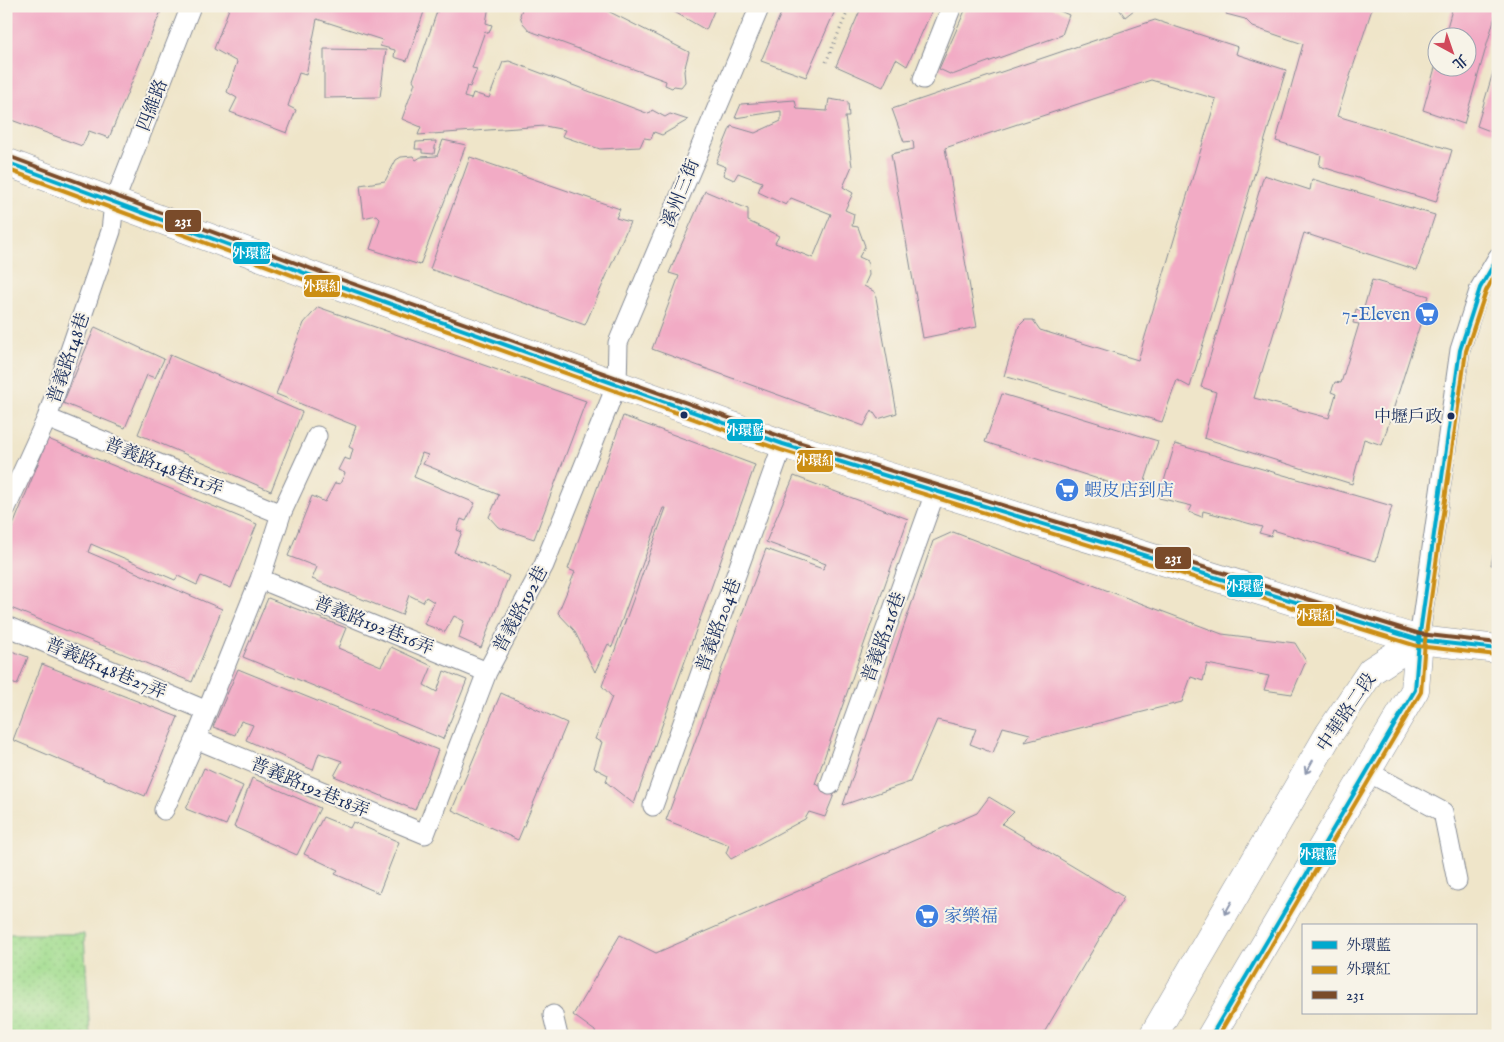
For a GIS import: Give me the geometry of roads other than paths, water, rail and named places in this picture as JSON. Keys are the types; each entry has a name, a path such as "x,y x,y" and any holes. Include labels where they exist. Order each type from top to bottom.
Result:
{"street":[{"path":"6,162 114,203 783,444 1419,640 1498,649"},
{"path":"1211,1036 1416,690 1419,640"},
{"name":"中華路二段","path":"1154,1036 1329,734 1371,671 1419,640"}],"lane":[{"name":"四維路","path":"114,203 191,6"},
{"name":"溪州三街","path":"617,384 618,343 760,6"},
{"path":"923,79 952,6"},
{"name":"普義路148巷","path":"6,508 47,418 111,231 114,203"},
{"path":"1419,640 1460,350 1480,288 1498,257"},
{"name":"普義路192巷","path":"425,834 487,672 544,565 617,384"},
{"name":"普義路148巷11弄","path":"47,418 281,514"},
{"path":"164,810 196,739 260,579 281,514 317,436"},
{"name":"普義路204巷","path":"653,806 783,444"},
{"name":"普義路216巷","path":"830,785 936,490"},
{"name":"普義路192巷16弄","path":"260,579 487,672"},
{"name":"普義路148巷27弄","path":"6,626 207,711"},
{"name":"普義路192巷18弄","path":"196,739 425,834"},
{"path":"1368,772 1443,812 1457,881"},
{"path":"552,1015 558,1036"}],"place":[{"name":"7-Eleven","path":"1427,314"},
{"name":"中壢戶政","path":"1451,416"},
{"name":"蝦皮店到店","path":"1067,490"},
{"name":"家樂福","path":"927,916"}]}
